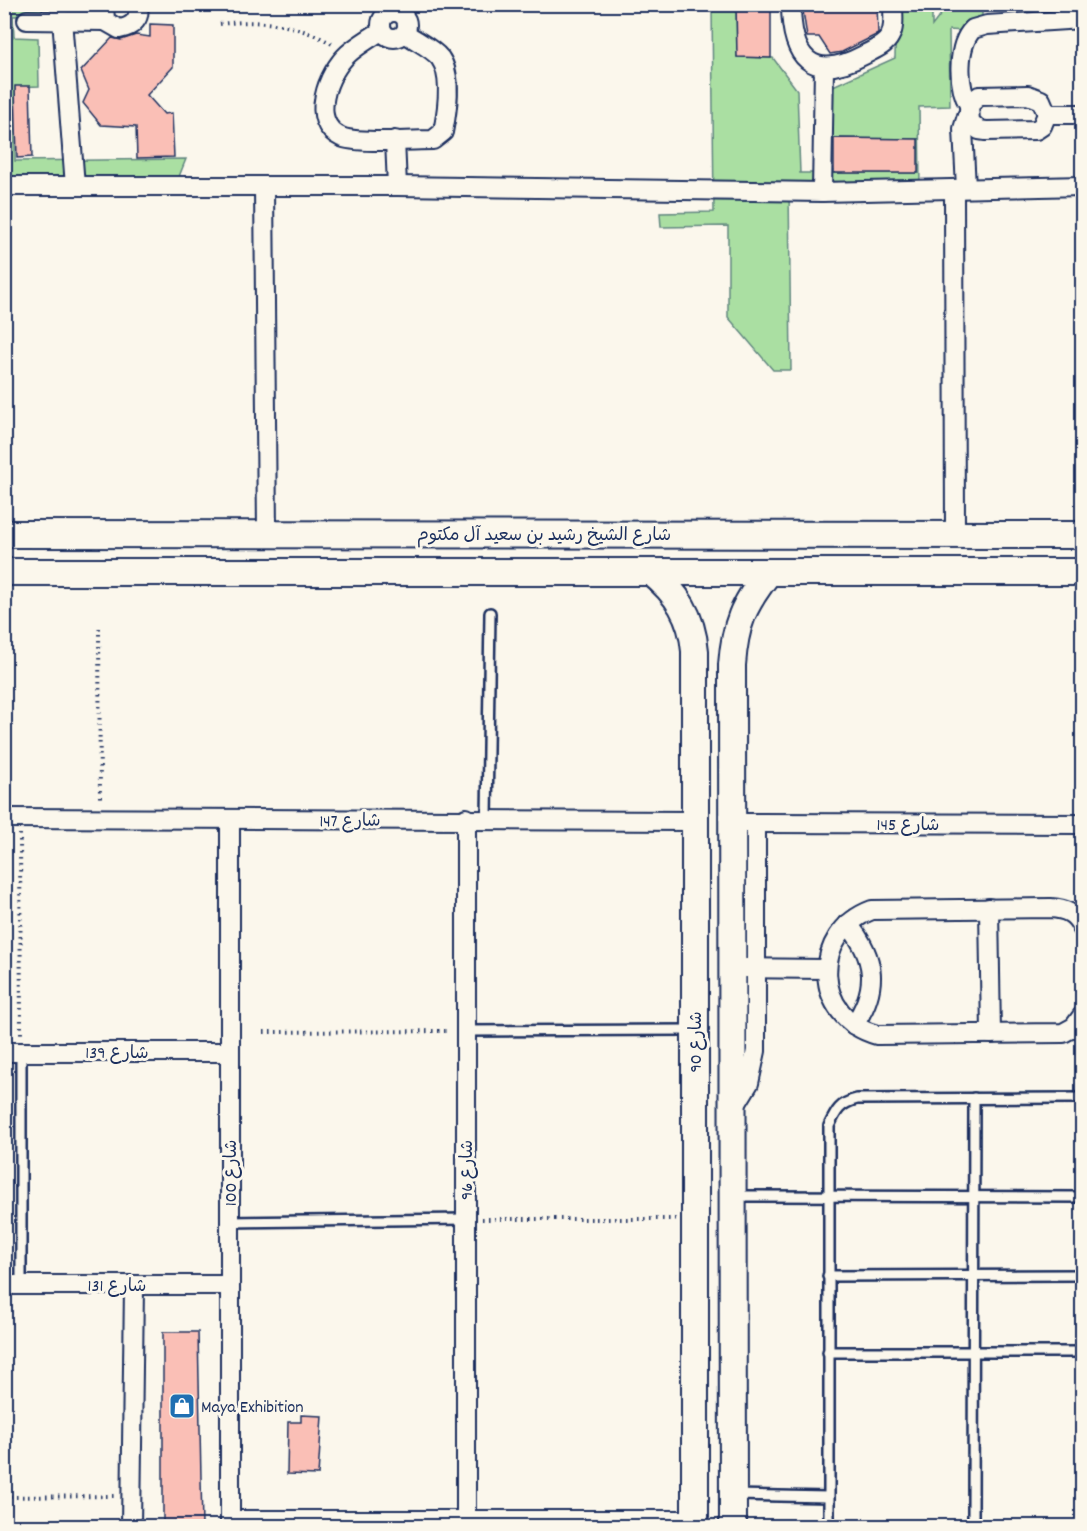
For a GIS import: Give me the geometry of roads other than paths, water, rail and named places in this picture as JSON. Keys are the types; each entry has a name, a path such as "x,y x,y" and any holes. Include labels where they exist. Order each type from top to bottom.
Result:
{"street":[{"path":"27,20 62,19 105,13 111,27 127,28 138,17 137,4"},
{"path":"790,4 791,26 797,46 811,62 824,67 844,66 885,42 892,30 893,4"},
{"path":"382,30 390,38 396,39 405,33 407,22 393,8 384,16 382,30 349,54 332,75 324,105 327,124 342,138 433,140 443,132 447,80 444,65 436,54 405,33"},
{"path":"62,19 75,186"},
{"path":"955,534 960,188 963,129 968,110 979,96 1028,95 1041,100 1047,114 1042,126 1029,132 979,130 970,122 968,110 962,86 962,46 973,29 987,25 1083,19"},
{"path":"822,192 824,67"},
{"path":"1047,114 1083,114"},
{"path":"395,140 397,186"},
{"path":"4,186 397,186 822,192 1083,186"},
{"path":"264,186 267,534"},
{"path":"381,533 391,548 388,566 382,572"},
{"name":"شارع الشيخ رشيد بن سعيد آل مكتوم","path":"4,534 1083,535"},
{"path":"418,572 407,558 407,548 420,534"},
{"path":"1009,535 1016,540 1019,548 1016,566 1010,572"},
{"path":"4,572 1083,572"},
{"name":"شارع 90","path":"651,572 674,593 683,606 692,627 695,651 695,1523"},
{"name":"شارع 90","path":"734,1527 732,1111 744,968 745,824 732,725 732,665 736,625 744,606 768,572"},
{"path":"695,723 698,715 705,709 714,708 722,710 732,725"},
{"name":"شارع 147","path":"12,818 695,820"},
{"name":"شارع 96","path":"466,818 466,1521"},
{"name":"شارع 100","path":"230,1523 231,820"},
{"name":"شارع 145","path":"745,824 1083,824"},
{"path":"989,908 991,1034"},
{"path":"1083,928 1074,915 1063,909 872,910 848,924 833,945 826,969 834,1000 854,1025 877,1035 1063,1033 1074,1027 1083,1016"},
{"path":"848,924 864,947 872,974 870,992 864,1010 854,1025"},
{"path":"744,968 826,969"},
{"name":"شارع 139","path":"13,1052 230,1052"},
{"path":"695,1112 704,1118 714,1120 723,1118 732,1111"},
{"path":"695,1143 702,1134 712,1129 724,1131 733,1139"},
{"name":"شارع 131","path":"13,1285 230,1285"},
{"path":"131,1527 134,1286"},
{"path":"230,1523 466,1521 695,1523"}],"lane":[{"path":"487,818 490,613"},
{"path":"466,1031 695,1030"},
{"path":"13,1052 13,1285"},
{"path":"973,1527 974,1098"},
{"path":"828,1527 829,1126 836,1111 845,1102 857,1099 1083,1098"},
{"path":"733,1196 1083,1197"},
{"path":"230,1222 466,1219"},
{"path":"828,1276 1083,1275"},
{"path":"828,1352 1083,1352"},
{"path":"733,1495 828,1497"}],"place":[{"name":"Maya Exhibition","path":"182,1406"}]}
